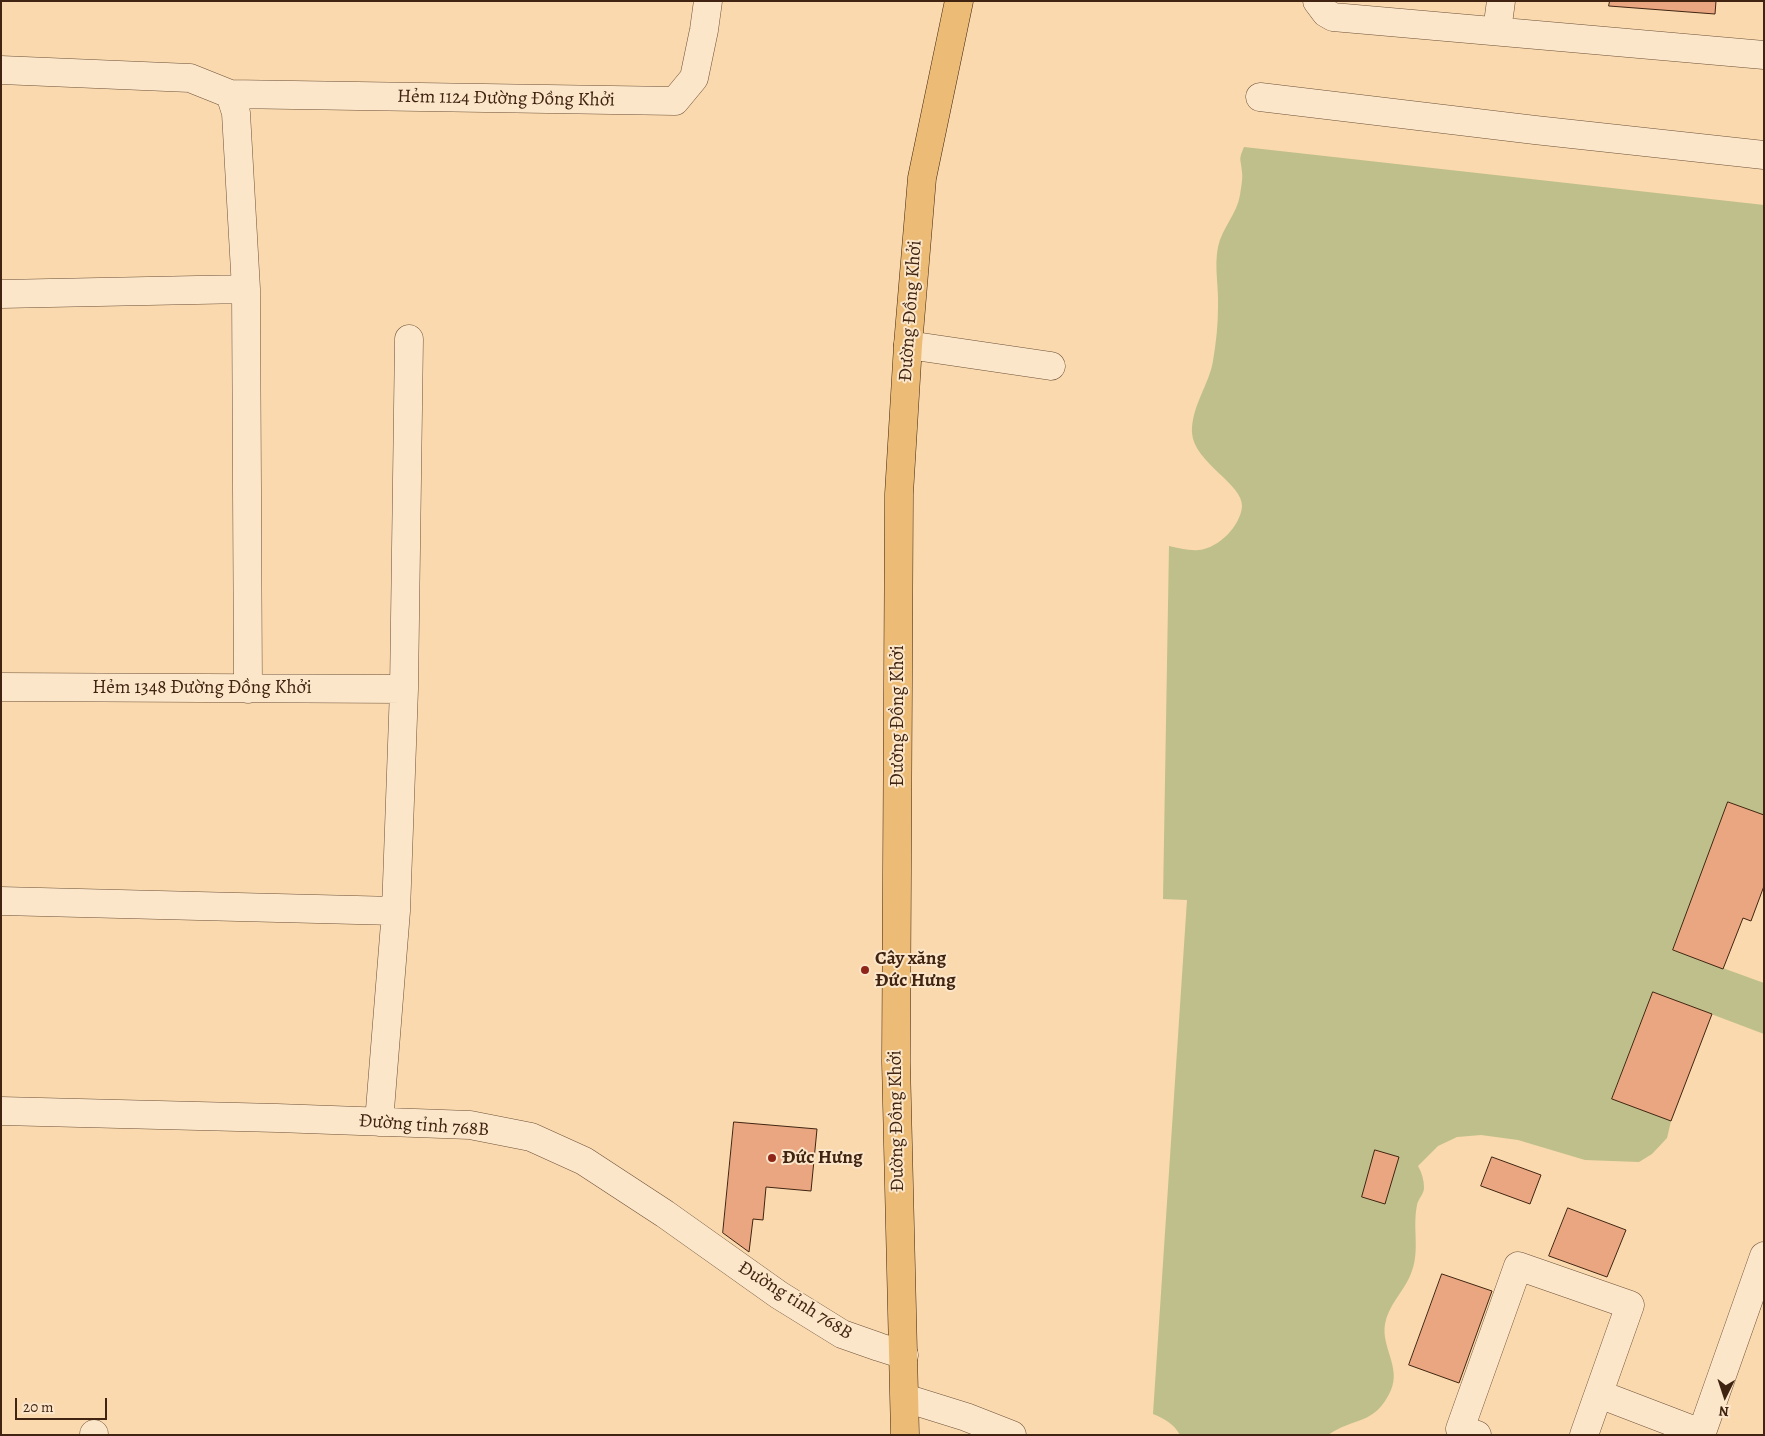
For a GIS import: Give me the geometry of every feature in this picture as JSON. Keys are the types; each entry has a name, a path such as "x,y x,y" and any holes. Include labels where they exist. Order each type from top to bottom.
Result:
{"main road":[{"name":"Đường Đồng Khởi","path":"905,1435 896,1062 899,494 908,345 922,178 959,1"}],"street":[{"name":"Hẻm 1124 Đường Đồng Khởi","path":"230,94 675,101 694,78 708,1"},
{"path":"1317,1 1326,13 1333,17 1764,54"},
{"path":"1497,31 1501,1"},
{"path":"1,70 190,78 230,94 236,113 246,289 248,689"},
{"path":"1260,97 1764,155"},
{"path":"1,294 246,289"},
{"path":"378,1122 396,911 404,689 409,339"},
{"path":"908,345 1051,366"},
{"name":"Hẻm 1348 Đường Đồng Khởi","path":"1,687 404,689"},
{"path":"1,901 396,911"},
{"name":"Đường tỉnh 768B","path":"1,1111 470,1125 531,1137 584,1160 665,1214 778,1295 842,1334 904,1355"},
{"path":"1599,1394 1701,1434 1764,1258"},
{"path":"1477,1435 1460,1429 1518,1266 1630,1305 1584,1435"},
{"path":"905,1398 1012,1435"}],"green space":[{"path":"1244,147 1764,205 1764,815 1728,803 1673,950 1764,983 1764,1034 1653,992 1612,1098 1671,1121 1667,1138 1652,1154 1639,1162 1585,1160 1518,1140 1481,1135 1457,1137 1438,1146 1418,1166 1424,1182 1424,1188 1416,1214 1415,1258 1410,1276 1392,1305 1385,1324 1386,1341 1394,1373 1391,1390 1385,1402 1371,1415 1337,1429 1328,1435 1180,1435 1175,1427 1153,1414 1187,900 1163,899 1169,546 1199,550 1214,545 1221,541 1233,528 1242,507 1241,498 1228,481 1209,464 1195,444 1192,423 1213,361 1218,314 1218,247 1240,195 1242,178 1240,157"}],"building":[{"path":"1610,1 1716,1 1715,14 1609,6"},
{"path":"1728,802 1764,815 1764,886 1751,921 1743,918 1723,969 1673,950"},
{"path":"1653,992 1712,1014 1671,1121 1612,1099"},
{"name":"Đức Hưng","path":"734,1122 817,1129 811,1191 766,1187 763,1220 753,1219 749,1252 723,1233"},
{"path":"1375,1150 1399,1157 1385,1204 1362,1197"},
{"path":"1492,1157 1541,1175 1530,1204 1481,1186"},
{"path":"1568,1208 1626,1230 1607,1277 1549,1256"},
{"path":"1442,1274 1492,1291 1459,1383 1409,1365"}],"place":[{"name":"Cây xăng Đức Hưng","path":"865,970"},
{"name":"Đức Hưng","path":"772,1158"}]}
